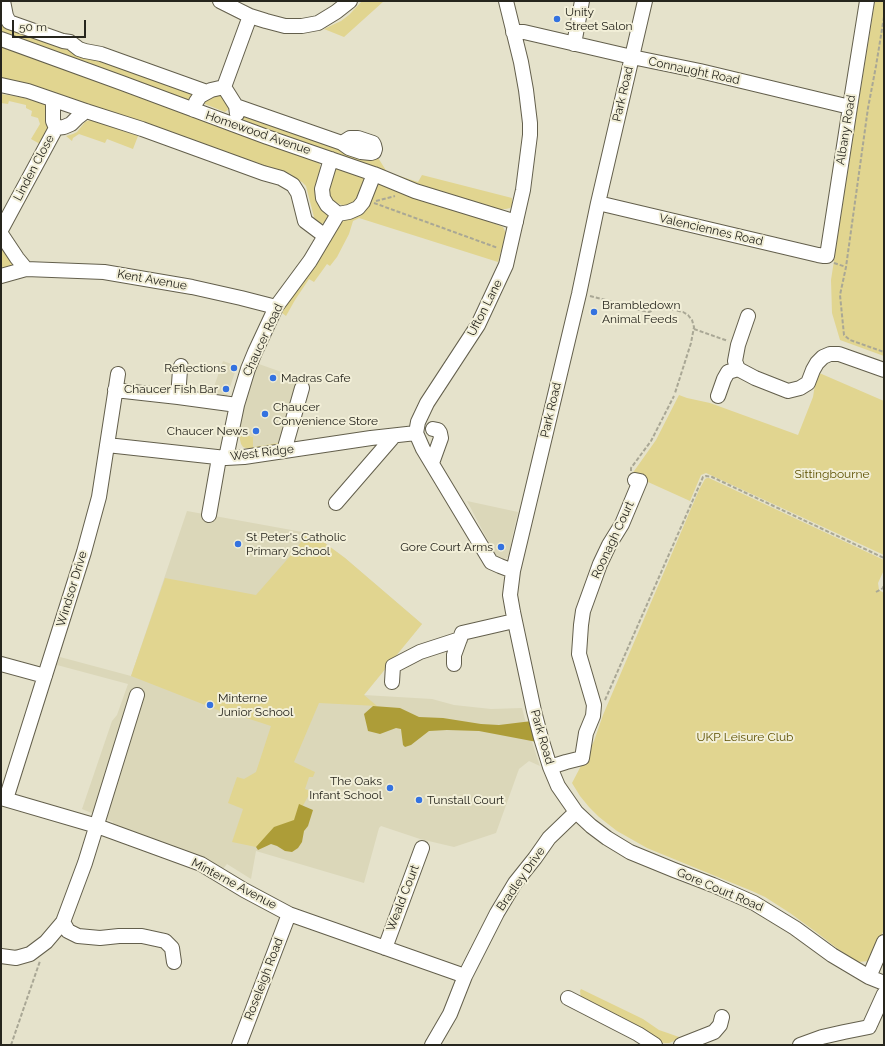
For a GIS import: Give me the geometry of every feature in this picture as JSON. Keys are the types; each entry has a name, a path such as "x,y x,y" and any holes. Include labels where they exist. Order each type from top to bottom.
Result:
{"street":[{"name":"Homewood Avenue","path":"3,1 6,16 9,22 63,41 70,42 79,49 101,54 207,92"},
{"path":"220,1 250,16 285,26 302,26 318,23 350,1"},
{"name":"Ufton Lane","path":"416,433 418,422 427,403 478,325 506,265 523,190 530,129 526,90 521,62 506,1"},
{"path":"574,44 582,1"},
{"name":"Park Road","path":"576,812 558,786 550,768 534,711 514,621 510,595 513,571 579,294 598,203 645,1"},
{"name":"Albany Road","path":"824,256 827,256 867,1"},
{"path":"224,87 250,16"},
{"name":"Connaught Road","path":"513,32 524,32 700,71 850,107"},
{"name":"Homewood Avenue","path":"1,39 233,125 374,174 415,191 516,222"},
{"path":"1,85 28,91 281,178 293,185 296,189 306,221 324,236"},
{"path":"194,110 196,102 200,96 207,92 224,87"},
{"path":"224,87 236,106 237,114 233,125"},
{"name":"Linden Close","path":"53,100 53,121 56,128"},
{"name":"Homewood Avenue","path":"236,106 342,143"},
{"name":"Linden Close","path":"56,128 71,124 86,111"},
{"name":"Linden Close","path":"1,230 56,128"},
{"path":"331,159 322,189 322,194 328,205 338,214 349,212 358,208 363,202 374,174"},
{"name":"Valenciennes Road","path":"598,203 824,256"},
{"name":"Chaucer Road","path":"209,515 237,405 248,370 276,307 310,261 338,214"},
{"path":"1,234 26,269"},
{"name":"Kent Avenue","path":"1,276 26,269 104,272 192,287 276,307"},
{"path":"748,316 738,345 735,361 738,369 755,378 788,391 800,388 808,382 817,363 823,357 830,354 839,354 884,370"},
{"path":"178,397 181,366"},
{"path":"718,396 728,372 738,369"},
{"name":"Windsor Drive","path":"3,799 45,676 86,545 99,497 118,374"},
{"path":"284,451 302,388"},
{"path":"115,390 237,405"},
{"path":"432,463 441,438 438,430 433,429"},
{"path":"416,433 432,463 491,562 513,571"},
{"name":"West Ridge","path":"107,444 223,458 244,457 416,433"},
{"path":"336,504 394,436"},
{"name":"Roonagh Court","path":"550,768 582,758 586,733 593,716 594,705 579,654 581,625 584,611 600,564 609,545 622,524 640,482 635,480"},
{"path":"454,664 454,655 462,633 514,621"},
{"path":"392,682 393,666 420,652 460,639"},
{"path":"1,664 45,676"},
{"path":"1,956 16,958 30,954 46,942 63,922 85,863 137,695"},
{"name":"Minterne Avenue","path":"3,799 97,826 201,864 244,890 289,914 465,976"},
{"name":"Bradley Drive","path":"432,1045 450,1014 465,976 497,913 515,883 549,838 576,812"},
{"name":"Gore Court Road","path":"576,812 607,838 630,852 754,903 795,928 832,955 870,977 884,983"},
{"name":"Weald Court","path":"385,948 422,848"},
{"name":"Roseleigh Road","path":"239,1045 289,914"},
{"path":"63,922 68,931 78,936 100,938 142,936 165,941 172,948 174,962"},
{"path":"870,977 884,942"},
{"path":"800,1045 822,1037 869,1027 884,994"},
{"path":"568,998 638,1034 652,1042 654,1045"},
{"path":"681,1045 714,1032 720,1025 722,1016"}],"path":[{"path":"884,17 868,108 846,267 840,295 844,335 850,340 884,352"},
{"path":"415,191 371,202 510,252"},
{"path":"579,294 649,312 664,308 683,312 692,320 694,329 691,342 674,394 651,441 631,468 630,474 635,480"},
{"path":"694,329 738,345"},
{"path":"603,706 704,477 712,477 884,558"},
{"path":"876,592 883,588 884,584"},
{"path":"11,1045 46,942"}],"shaded area":[{"path":"223,361 237,366 226,399 211,395"},
{"path":"256,363 307,381 290,441 253,447 253,437 234,431"},
{"path":"467,501 518,512 509,555 507,558 503,559 496,556"},
{"path":"187,511 314,535 345,558 422,624 364,695 432,699 454,705 491,709 522,708 540,766 529,761 519,769 496,833 454,847 420,839 381,826 379,828 364,883 256,851 251,879 227,864 223,869 200,857 111,829 113,822 82,809 112,721 117,715 128,684 57,665 60,657 131,676"},
{"path":"373,706 400,708 419,717 443,718 481,724 499,725 532,721 537,742 479,731 447,730 429,731 411,745 405,747 403,745 401,729 396,728 380,734 368,731 364,714"},
{"path":"299,804 313,810 308,826 304,831 302,842 298,848 292,852 285,851 271,844 258,850 256,847 274,827 294,820"}],"green space":[{"path":"362,1 384,1 344,37 324,29 341,21"},
{"path":"875,1 884,1 884,356 840,340 832,313 831,280"},
{"path":"1,20 193,94 191,99 186,99 1,33"},
{"path":"1,44 318,161 328,209 328,217 325,223 319,224 315,221 306,186 302,182 293,178 291,174 109,111 104,113 39,90 35,86 12,80 8,83 1,82"},
{"path":"220,93 230,108 225,112 205,104 204,102 205,96"},
{"path":"1,94 20,97 45,104 45,120 48,129 40,144 31,139 40,124 38,118 31,116 32,111 26,108 26,105 9,101 8,104 1,103"},
{"path":"238,114 375,153 387,172 418,182 422,175 512,198 512,206 510,208 503,209 498,213 241,120"},
{"path":"91,120 138,136 133,149 107,139 105,143 79,134 73,138 72,141 66,136 77,132 85,122"},
{"path":"337,167 362,177 365,180 357,204 347,207 327,199 331,168"},
{"path":"378,183 447,205 503,227 506,233 498,262 359,218 353,221 349,234 337,257 330,266 327,264 314,282 309,279 286,316 282,313 292,294 338,220"},
{"path":"1,246 15,266 1,272"},
{"name":"Sittingbourne","path":"817,372 884,401 884,555 706,473 701,475 690,501 632,474 656,440 679,395 710,403 798,435 813,397"},
{"path":"239,435 244,437 245,435 253,437 253,447 284,442 283,445 251,450 243,447"},
{"name":"UKP Leisure Club","path":"707,478 884,560 884,570 878,583 879,590 884,593 884,929 871,961 857,962 790,913 765,897 647,848 617,831 589,807 572,783 594,741 603,715 699,490"},
{"name":"Minterne Junior School","path":"308,533 314,535 345,558 422,624 364,695 377,706 319,703 294,762 315,772 313,777 309,777 305,789 311,791 295,820 256,847 232,842 243,809 228,803 237,777 244,779 256,772 271,726 225,711 223,712 131,676 165,578 256,595"},
{"path":"581,989 643,1019 659,1030 682,1038 669,1043 659,1042 581,998"}],"place":[{"name":"Unity Street Salon","path":"557,19"},
{"name":"Brambledown Animal Feeds","path":"594,312"},
{"name":"Reflections","path":"234,368"},
{"name":"Madras Cafe","path":"273,378"},
{"name":"Chaucer Fish Bar","path":"226,389"},
{"name":"Chaucer Convenience Store","path":"265,414"},
{"name":"Chaucer News","path":"256,431"},
{"name":"St Peter's Catholic Primary School","path":"238,544"},
{"name":"Gore Court Arms","path":"501,547"},
{"name":"Minterne Junior School","path":"210,705"},
{"name":"The Oaks Infant School","path":"390,788"},
{"name":"Tunstall Court","path":"419,800"}]}
